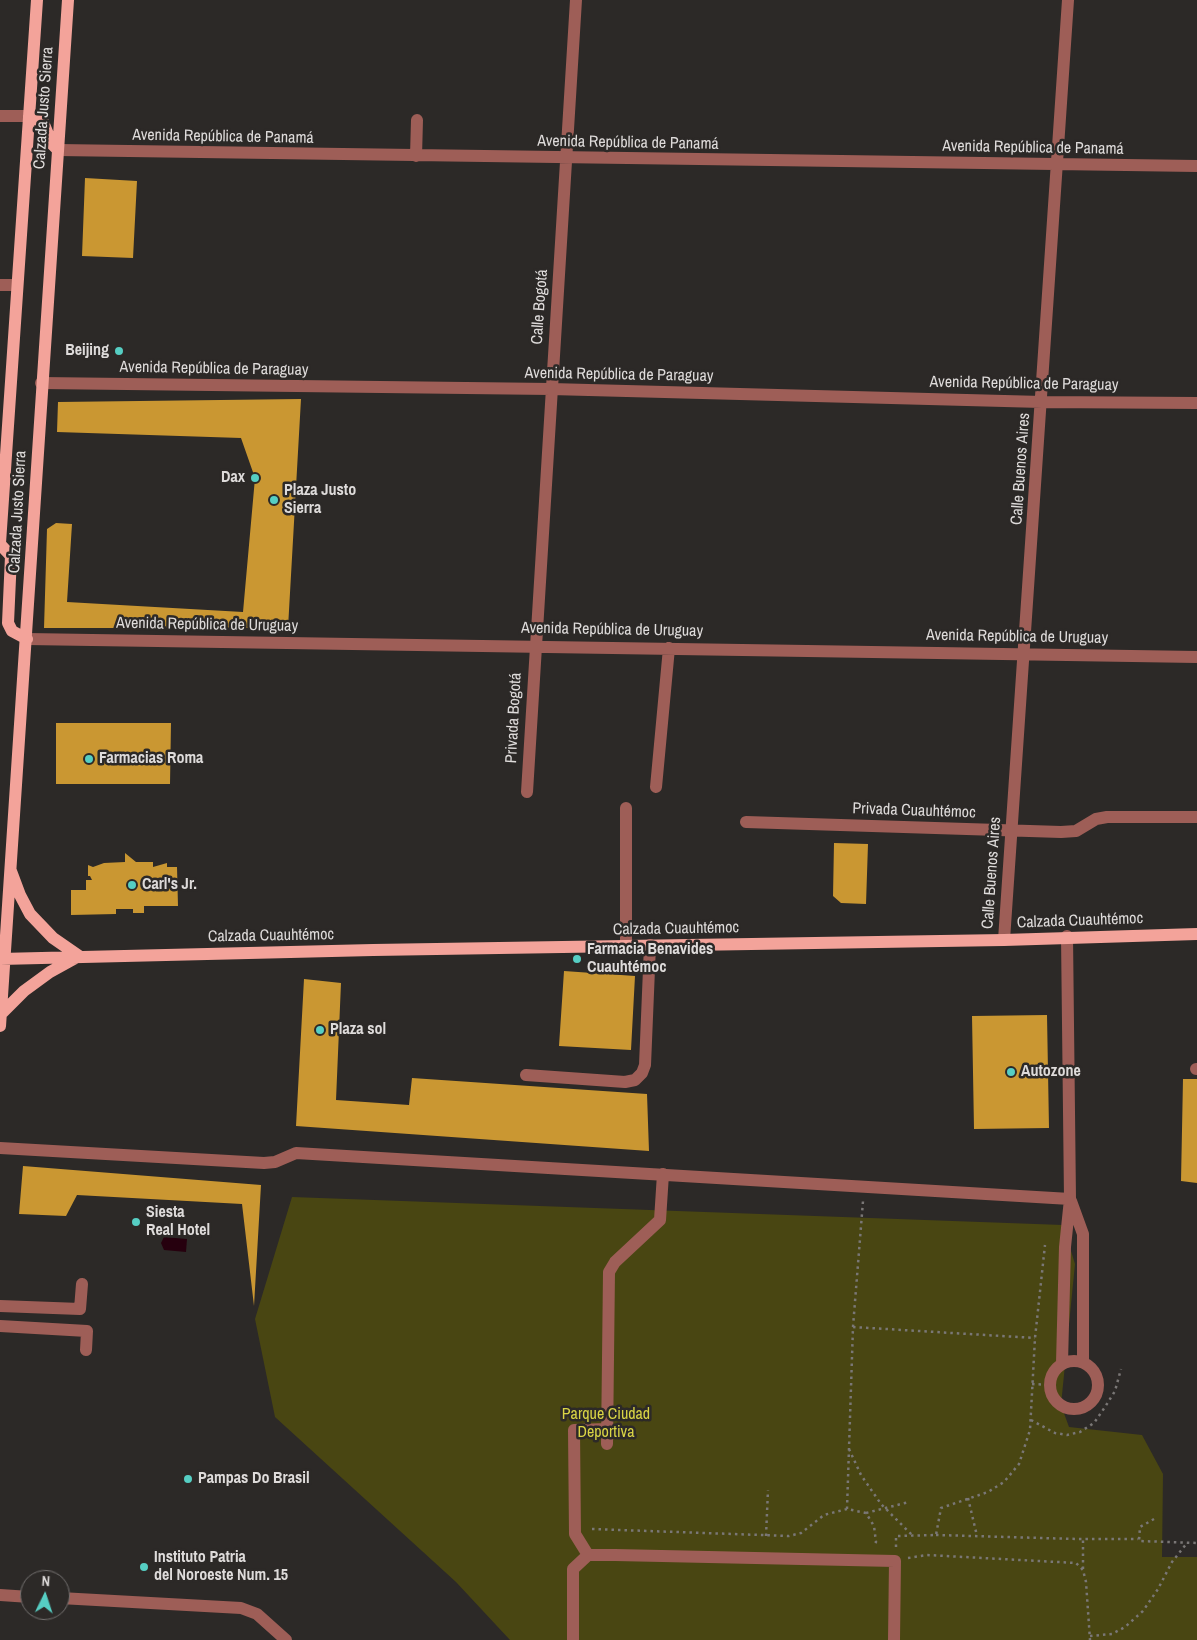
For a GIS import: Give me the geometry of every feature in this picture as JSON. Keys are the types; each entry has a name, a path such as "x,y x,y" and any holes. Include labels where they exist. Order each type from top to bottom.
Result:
{"main road":[{"name":"Calzada Justo Sierra","path":"0,544 3,458 37,0"},
{"name":"Calzada Justo Sierra","path":"0,1020 2,959 27,639 41,383 68,0"},
{"path":"29,116 43,122 52,144 58,150"},
{"path":"0,544 11,556 8,623 12,631 27,639"},
{"path":"0,1020 24,991 50,972 79,956 53,938 30,914 9,867"},
{"name":"Calzada Cuauhtémoc","path":"2,959 650,945 1004,940 1067,936 1197,934"}],"street":[{"name":"Calle Bogotá","path":"534,645 576,0"},
{"name":"Calle Buenos Aires","path":"1004,940 1025,654 1068,0"},
{"path":"0,116 29,116"},
{"path":"416,156 417,120"},
{"name":"Avenida República de Panamá","path":"58,150 566,159 1197,166"},
{"path":"0,285 17,285"},
{"name":"Avenida República de Paraguay","path":"41,383 551,389 1042,402 1197,403"},
{"name":"Avenida República de Uruguay","path":"27,639 534,645 1197,657"},
{"name":"Privada Bogotá","path":"527,792 534,645"},
{"path":"656,787 669,648"},
{"path":"626,808 626,946"},
{"name":"Privada Cuauhtémoc","path":"746,822 1012,831 1076,831 1096,819 1107,817 1197,817"},
{"path":"1062,1364 1066,1234 1070,1199 1067,936"},
{"path":"526,1075 625,1082 634,1080 642,1073 645,1065 650,945"},
{"path":"0,1148 264,1163 275,1162 296,1153 1070,1199"},
{"path":"607,1444 609,1272 615,1262 660,1220 663,1174"},
{"path":"1070,1199 1083,1234 1085,1326 1083,1362"},
{"path":"0,1306 80,1309 82,1284"},
{"path":"1063,1325 1085,1326"},
{"path":"0,1326 87,1331 86,1350"},
{"path":"1071,1361 1083,1362 1096,1374 1098,1384 1096,1396 1087,1406 1075,1409 1062,1406 1053,1397 1050,1385 1053,1372 1062,1364 1071,1361"},
{"path":"588,1556 575,1534 574,1430 608,1429"},
{"path":"573,1640 573,1569 588,1556 895,1561 894,1640"},
{"path":"0,1595 20,1596"},
{"path":"70,1599 241,1608 257,1614 286,1640"}],"path":[{"path":"847,1509 854,1327 864,1187"},
{"path":"936,1535 940,1508 988,1492 1004,1482 1019,1464 1030,1430 1035,1338 1045,1245"},
{"path":"854,1327 1035,1338"},
{"path":"1030,1419 1055,1433 1067,1435 1080,1432 1094,1423 1105,1407 1115,1391 1121,1369"},
{"path":"1032,1384 1050,1385"},
{"path":"848,1448 860,1475 886,1509 913,1536"},
{"path":"766,1536 768,1490"},
{"path":"968,1498 977,1536"},
{"path":"592,1529 789,1536 801,1532 824,1515 847,1509 866,1513 909,1502"},
{"path":"866,1513 874,1526 876,1542 866,1560"},
{"path":"1138,1539 1140,1527 1154,1519"},
{"path":"1083,1570 1076,1563 1069,1562 926,1554 895,1561 896,1536 1138,1539 1141,1542 1197,1543"},
{"path":"1083,1539 1083,1570 1090,1638 1112,1634 1126,1627 1143,1611 1158,1589 1172,1562 1187,1542"}],"green space":[{"name":"Parque Ciudad Deportiva","path":"292,1197 1063,1225 1075,1264 1061,1405 1069,1427 1142,1435 1163,1474 1162,1557 1197,1557 1197,1640 510,1640 456,1582 275,1417 255,1319"}],"shaded area":[{"path":"164,1237 187,1239 186,1252 164,1250 161,1243"}],"building":[{"path":"85,178 137,181 133,258 82,256"},
{"name":"Plaza Justo Sierra","path":"301,399 288,628 44,628 47,529 56,523 72,524 67,602 243,612 255,478 241,438 57,432 58,402"},
{"path":"56,723 171,723 170,784 56,784"},
{"path":"834,843 868,844 866,904 841,903 833,896"},
{"name":"Carl's Jr.","path":"125,853 136,862 153,862 153,867 167,863 167,867 177,867 178,906 144,906 144,913 133,913 133,909 116,909 116,914 71,915 71,890 86,890 86,880 92,880 88,876 88,865 93,867 104,863 125,862"},
{"path":"564,971 635,976 631,1050 559,1046"},
{"name":"Plaza sol","path":"304,979 341,983 336,1100 409,1105 412,1078 647,1094 649,1151 296,1126"},
{"name":"Autozone","path":"1047,1015 1049,1128 974,1129 972,1016"},
{"path":"1183,1079 1197,1079 1197,1183 1181,1181"},
{"path":"23,1166 261,1185 254,1306 242,1204 77,1195 66,1216 19,1214"}],"place":[{"name":"Beijing","path":"119,351"},
{"name":"Dax","path":"255,478"},
{"name":"Plaza Justo Sierra","path":"274,500"},
{"name":"Farmacias Roma","path":"89,759"},
{"name":"Carl's Jr.","path":"132,885"},
{"name":"Farmacia Benavides Cuauhtémoc","path":"577,959"},
{"name":"Plaza sol","path":"320,1030"},
{"name":"Autozone","path":"1011,1072"},
{"name":"Siesta Real Hotel","path":"136,1222"},
{"name":"Pampas Do Brasil","path":"188,1479"},
{"name":"Instituto Patria del Noroeste Num. 15","path":"144,1567"}]}
